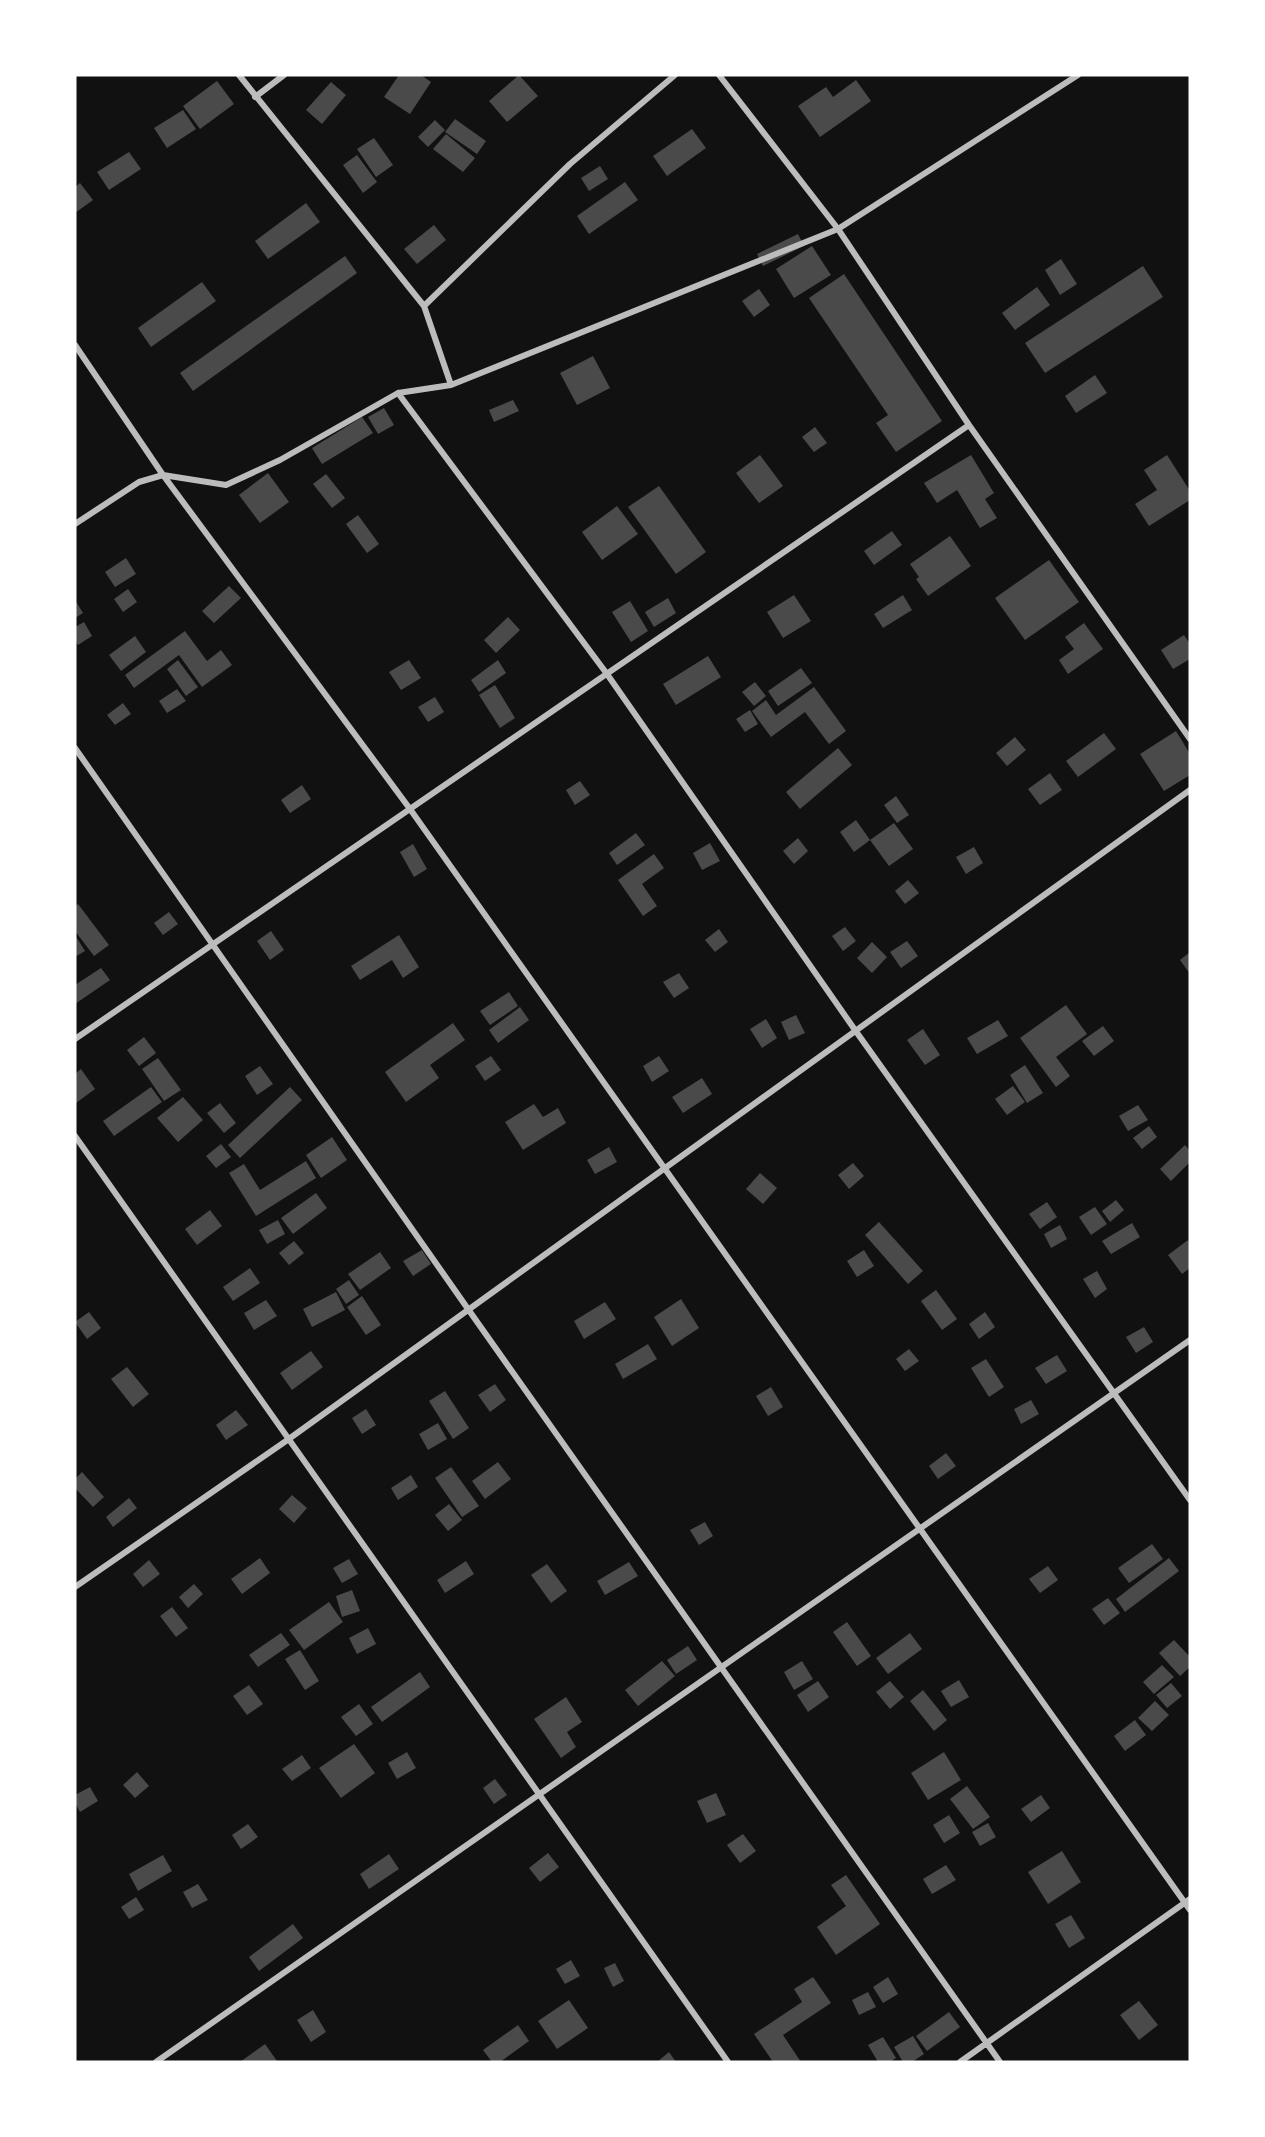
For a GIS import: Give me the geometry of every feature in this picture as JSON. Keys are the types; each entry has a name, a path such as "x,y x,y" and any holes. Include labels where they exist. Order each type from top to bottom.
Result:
{"street":[{"path":"239,75 423,306 451,385"},
{"path":"255,97 284,75"},
{"path":"423,306 570,164 675,75"},
{"path":"719,75 838,229 969,425 1190,738"},
{"path":"75,524 139,482 163,475 226,485 280,460 398,393 451,385 838,229 1078,75"},
{"path":"75,345 163,475 410,809 920,1528 1188,1901 1190,1910"},
{"path":"398,393 607,674 855,1030 1190,1500"},
{"path":"75,1040 969,425"},
{"path":"75,748 1000,2062"},
{"path":"75,1587 288,1439 1190,790"},
{"path":"75,1136 728,2062"},
{"path":"156,2062 1190,1340"},
{"path":"960,2062 1188,1901"}],"building":[{"path":"399,75 421,75 431,82 410,114 384,97"},
{"path":"519,75 538,96 507,122 489,101"},
{"path":"856,80 871,101 820,137 798,106 826,87 833,97"},
{"path":"217,81 234,104 200,129 183,106"},
{"path":"331,82 346,95 322,124 306,110"},
{"path":"183,110 196,129 167,148 154,128"},
{"path":"455,119 486,141 477,154 445,132"},
{"path":"435,120 445,130 428,147 418,137"},
{"path":"692,129 706,148 667,176 653,156"},
{"path":"446,134 475,158 463,172 433,149"},
{"path":"374,138 393,165 376,177 357,149"},
{"path":"129,152 141,169 109,190 97,172"},
{"path":"357,155 377,182 363,193 343,165"},
{"path":"600,166 608,179 589,191 581,178"},
{"path":"625,182 638,200 589,234 577,216"},
{"path":"80,183 93,200 75,213 75,187"},
{"path":"306,203 320,222 268,259 255,241"},
{"path":"434,225 446,240 417,264 404,249"},
{"path":"798,234 804,246 763,266 757,254"},
{"path":"812,246 831,275 794,298 776,269"},
{"path":"345,256 357,273 193,391 180,373"},
{"path":"1061,259 1077,284 1060,295 1045,270"},
{"path":"1143,266 1163,297 1045,373 1025,343"},
{"path":"844,274 942,421 896,452 876,423 888,415 809,298"},
{"path":"202,282 216,301 151,347 138,328"},
{"path":"1037,287 1050,305 1015,330 1002,313"},
{"path":"759,289 770,305 754,317 742,301"},
{"path":"593,356 610,388 577,405 560,373"},
{"path":"1095,375 1107,393 1076,413 1065,396"},
{"path":"513,400 519,411 494,422 489,410"},
{"path":"384,408 394,425 378,434 368,417"},
{"path":"362,417 373,433 322,464 312,448"},
{"path":"815,427 827,443 814,452 802,437"},
{"path":"760,455 783,486 759,503 736,473"},
{"path":"971,455 994,493 985,499 997,518 980,528 957,490 937,503 924,483"},
{"path":"1167,455 1190,491 1190,500 1149,526 1135,504 1157,490 1144,470"},
{"path":"268,473 289,502 260,523 239,495"},
{"path":"326,474 345,498 332,508 313,484"},
{"path":"659,486 706,552 676,574 628,507"},
{"path":"617,506 638,534 602,560 582,532"},
{"path":"358,515 379,544 367,553 346,524"},
{"path":"892,531 902,545 874,565 864,551"},
{"path":"950,536 971,566 928,596 916,579 919,577 910,564"},
{"path":"126,558 136,574 115,587 105,572"},
{"path":"1049,560 1079,602 1025,640 995,598"},
{"path":"229,586 241,598 214,623 202,611"},
{"path":"128,589 137,602 123,612 114,599"},
{"path":"794,595 811,621 783,638 767,612"},
{"path":"903,595 912,610 883,628 874,614"},
{"path":"668,598 676,613 654,627 645,612"},
{"path":"75,600 83,613 75,618"},
{"path":"630,601 648,631 631,642 612,612"},
{"path":"508,617 520,630 496,653 484,640"},
{"path":"84,622 92,636 78,645 75,641 75,627"},
{"path":"1084,623 1103,649 1068,674 1059,660 1074,649 1065,637"},
{"path":"185,631 207,661 221,650 232,665 202,687 179,655 134,688 125,675"},
{"path":"1184,635 1190,644 1190,659 1173,669 1161,650"},
{"path":"135,636 146,652 121,671 109,655"},
{"path":"708,656 721,677 676,705 663,684"},
{"path":"178,660 198,687 186,696 167,669"},
{"path":"409,660 421,678 401,690 389,672"},
{"path":"498,660 506,673 479,692 471,680"},
{"path":"801,668 812,683 778,706 768,691"},
{"path":"755,682 766,696 754,706 742,692"},
{"path":"495,685 515,718 500,728 479,695"},
{"path":"814,687 846,731 829,744 805,712 771,737 752,711 766,700 776,715"},
{"path":"177,689 186,701 167,713 159,701"},
{"path":"435,697 444,712 428,722 418,707"},
{"path":"123,703 131,714 115,725 107,715"},
{"path":"750,710 758,724 745,732 736,719"},
{"path":"1176,731 1190,754 1190,775 1164,791 1140,754"},
{"path":"1104,733 1116,749 1078,777 1066,761"},
{"path":"1015,737 1026,750 1007,766 996,753"},
{"path":"838,748 852,765 800,809 786,792"},
{"path":"1050,773 1062,790 1040,805 1028,789"},
{"path":"580,781 590,795 575,805 566,790"},
{"path":"302,785 311,799 290,813 281,800"},
{"path":"896,796 909,815 897,823 884,805"},
{"path":"856,820 870,840 854,852 840,832"},
{"path":"894,823 913,849 889,866 870,840"},
{"path":"636,833 645,845 617,865 609,853"},
{"path":"798,838 808,851 794,864 783,851"},
{"path":"710,843 720,861 702,870 693,853"},
{"path":"413,844 427,869 414,877 400,852"},
{"path":"974,847 983,863 966,874 956,857"},
{"path":"654,854 664,868 642,884 657,906 643,916 618,880"},
{"path":"908,880 919,893 905,904 895,891"},
{"path":"78,904 109,945 94,956 75,931 75,906"},
{"path":"169,912 178,924 163,935 154,923"},
{"path":"845,927 856,941 843,951 832,936"},
{"path":"719,929 728,942 715,952 705,940"},
{"path":"271,931 284,950 270,960 257,941"},
{"path":"75,935 85,951 75,957"},
{"path":"399,935 419,967 403,978 392,960 360,980 351,966"},
{"path":"907,941 918,956 901,968 890,952"},
{"path":"872,942 887,957 872,973 857,958"},
{"path":"1190,952 1190,974 1180,960"},
{"path":"101,968 110,980 75,1004 75,985"},
{"path":"679,973 689,988 674,998 663,982"},
{"path":"509,992 518,1006 490,1025 480,1011"},
{"path":"1066,1005 1087,1034 1056,1057 1070,1076 1056,1087 1020,1038"},
{"path":"520,1007 529,1020 498,1043 489,1030"},
{"path":"796,1015 805,1033 789,1040 781,1022"},
{"path":"766,1019 777,1038 762,1048 750,1029"},
{"path":"998,1020 1008,1036 977,1054 967,1038"},
{"path":"453,1023 465,1040 430,1065 439,1078 406,1102 385,1072"},
{"path":"1103,1026 1114,1041 1094,1056 1082,1041"},
{"path":"923,1029 940,1055 925,1065 907,1040"},
{"path":"144,1037 156,1053 139,1066 127,1050"},
{"path":"491,1056 501,1070 485,1081 475,1066"},
{"path":"659,1056 669,1071 652,1082 643,1066"},
{"path":"158,1058 181,1090 164,1101 142,1069"},
{"path":"1025,1065 1043,1093 1027,1103 1010,1075"},
{"path":"260,1066 273,1084 257,1095 245,1076"},
{"path":"81,1069 95,1089 76,1103 75,1074"},
{"path":"702,1078 712,1094 683,1113 672,1097"},
{"path":"1013,1086 1025,1102 1007,1115 995,1099"},
{"path":"151,1087 162,1102 114,1136 103,1121"},
{"path":"290,1087 302,1100 240,1158 228,1145"},
{"path":"183,1097 203,1120 178,1142 157,1118"},
{"path":"220,1103 236,1123 224,1133 207,1113"},
{"path":"534,1104 543,1117 558,1108 566,1123 523,1150 505,1122"},
{"path":"1138,1105 1148,1120 1128,1131 1119,1116"},
{"path":"1149,1126 1157,1137 1142,1149 1133,1138"},
{"path":"332,1137 347,1160 321,1178 306,1155"},
{"path":"221,1144 231,1157 216,1168 206,1156"},
{"path":"1185,1145 1190,1151 1190,1162 1171,1181 1160,1169"},
{"path":"609,1147 617,1162 595,1174 587,1160"},
{"path":"306,1161 316,1178 256,1216 229,1173 244,1164 260,1190"},
{"path":"853,1163 864,1176 849,1189 838,1175"},
{"path":"760,1173 777,1188 763,1204 746,1189"},
{"path":"316,1193 327,1208 293,1234 281,1218"},
{"path":"1116,1200 1124,1210 1110,1222 1102,1211"},
{"path":"1047,1202 1057,1217 1040,1229 1029,1214"},
{"path":"1095,1207 1107,1224 1091,1235 1079,1217"},
{"path":"210,1210 222,1226 197,1245 185,1229"},
{"path":"278,1220 285,1234 267,1244 259,1230"},
{"path":"879,1222 923,1271 908,1284 865,1235"},
{"path":"1132,1223 1140,1237 1111,1254 1102,1241"},
{"path":"1060,1225 1067,1239 1051,1248 1044,1234"},
{"path":"1188,1240 1190,1268 1182,1274 1168,1255"},
{"path":"294,1241 304,1253 289,1265 279,1253"},
{"path":"422,1250 431,1264 413,1276 403,1261"},
{"path":"864,1250 874,1266 857,1277 847,1261"},
{"path":"380,1252 391,1268 360,1290 348,1274"},
{"path":"250,1268 260,1283 233,1301 223,1287"},
{"path":"1097,1271 1107,1289 1095,1298 1083,1279"},
{"path":"349,1280 359,1295 346,1304 336,1289"},
{"path":"936,1290 957,1319 942,1330 921,1301"},
{"path":"336,1292 345,1310 312,1327 303,1309"},
{"path":"362,1296 381,1325 366,1335 347,1307"},
{"path":"681,1299 699,1328 672,1346 654,1317"},
{"path":"266,1300 277,1316 254,1330 244,1313"},
{"path":"605,1302 616,1319 584,1339 574,1321"},
{"path":"89,1312 101,1328 87,1339 75,1322"},
{"path":"985,1312 995,1327 979,1339 969,1324"},
{"path":"1144,1327 1153,1342 1136,1353 1126,1337"},
{"path":"648,1344 657,1359 623,1379 615,1364"},
{"path":"909,1349 919,1361 905,1371 896,1359"},
{"path":"311,1351 323,1367 292,1390 280,1373"},
{"path":"1057,1355 1067,1371 1046,1384 1035,1368"},
{"path":"986,1359 1004,1387 989,1397 971,1368"},
{"path":"127,1367 149,1394 133,1407 111,1379"},
{"path":"495,1384 506,1400 490,1412 478,1395"},
{"path":"771,1387 783,1407 768,1416 756,1396"},
{"path":"445,1391 469,1428 453,1439 429,1401"},
{"path":"1031,1400 1039,1414 1021,1424 1014,1409"},
{"path":"366,1409 376,1425 362,1434 352,1418"},
{"path":"236,1410 248,1425 226,1440 216,1425"},
{"path":"438,1423 447,1439 428,1450 419,1434"},
{"path":"946,1453 956,1466 938,1479 929,1466"},
{"path":"498,1462 511,1479 485,1499 472,1481"},
{"path":"451,1467 479,1506 462,1517 435,1478"},
{"path":"82,1472 104,1497 93,1507 75,1488 75,1479"},
{"path":"411,1475 418,1487 398,1500 391,1488"},
{"path":"292,1495 307,1508 294,1523 279,1509"},
{"path":"129,1498 137,1508 113,1527 106,1517"},
{"path":"449,1504 462,1520 448,1531 435,1515"},
{"path":"705,1522 713,1536 699,1545 690,1530"},
{"path":"1152,1544 1163,1559 1129,1583 1118,1568"},
{"path":"260,1558 270,1573 242,1594 231,1579"},
{"path":"1169,1558 1179,1571 1125,1612 1116,1599"},
{"path":"349,1559 358,1574 342,1583 333,1568"},
{"path":"149,1560 160,1574 143,1587 133,1574"},
{"path":"466,1561 474,1574 445,1593 437,1580"},
{"path":"629,1562 638,1576 605,1595 597,1581"},
{"path":"547,1564 567,1591 551,1603 531,1575"},
{"path":"1048,1566 1058,1580 1040,1593 1029,1579"},
{"path":"194,1584 203,1594 188,1608 179,1597"},
{"path":"352,1590 360,1611 342,1617 336,1596"},
{"path":"1108,1598 1120,1613 1104,1625 1092,1609"},
{"path":"329,1602 343,1622 304,1650 289,1630"},
{"path":"172,1607 188,1628 176,1637 160,1616"},
{"path":"847,1622 871,1656 857,1666 833,1632"},
{"path":"368,1628 376,1644 357,1654 349,1638"},
{"path":"281,1633 290,1645 258,1667 249,1655"},
{"path":"910,1633 922,1649 888,1674 876,1658"},
{"path":"1174,1640 1190,1657 1190,1667 1180,1676 1159,1653"},
{"path":"688,1646 697,1660 676,1674 667,1660"},
{"path":"300,1650 319,1681 305,1690 285,1659"},
{"path":"662,1661 675,1676 638,1706 625,1690"},
{"path":"802,1661 813,1679 794,1690 784,1672"},
{"path":"1162,1665 1174,1677 1154,1694 1143,1682"},
{"path":"420,1672 430,1687 382,1722 371,1707"},
{"path":"959,1680 969,1697 951,1707 941,1691"},
{"path":"818,1681 829,1697 808,1712 797,1695"},
{"path":"890,1681 904,1697 890,1709 876,1692"},
{"path":"1171,1683 1182,1696 1167,1708 1156,1695"},
{"path":"249,1685 263,1704 247,1715 233,1696"},
{"path":"923,1690 947,1720 934,1731 910,1701"},
{"path":"566,1697 582,1722 567,1732 576,1747 561,1758 534,1719"},
{"path":"1155,1701 1169,1715 1152,1731 1138,1718"},
{"path":"359,1704 373,1724 356,1736 341,1717"},
{"path":"1135,1720 1146,1735 1125,1751 1114,1736"},
{"path":"354,1744 375,1773 341,1798 319,1768"},
{"path":"407,1752 416,1768 397,1779 388,1763"},
{"path":"944,1752 961,1780 928,1800 911,1773"},
{"path":"302,1755 311,1768 292,1781 282,1769"},
{"path":"137,1772 149,1786 135,1798 123,1785"},
{"path":"495,1779 507,1795 494,1804 483,1788"},
{"path":"967,1786 990,1817 973,1829 950,1799"},
{"path":"90,1787 98,1801 80,1812 75,1803 75,1795"},
{"path":"716,1793 726,1815 707,1823 697,1801"},
{"path":"1041,1795 1050,1808 1031,1822 1021,1809"},
{"path":"949,1815 960,1833 944,1843 933,1825"},
{"path":"988,1823 996,1837 980,1846 972,1832"},
{"path":"248,1824 258,1837 241,1849 232,1835"},
{"path":"743,1834 756,1851 740,1863 727,1845"},
{"path":"1062,1851 1081,1882 1048,1904 1028,1872"},
{"path":"548,1853 559,1867 540,1882 529,1868"},
{"path":"389,1854 399,1869 369,1889 360,1874"},
{"path":"163,1855 172,1871 138,1891 129,1874"},
{"path":"946,1865 956,1880 932,1894 923,1879"},
{"path":"846,1875 880,1924 836,1955 817,1927 846,1906 831,1885"},
{"path":"198,1884 208,1900 192,1908 183,1892"},
{"path":"136,1897 144,1910 129,1919 121,1907"},
{"path":"1071,1915 1085,1938 1069,1948 1055,1924"},
{"path":"293,1924 303,1938 259,1971 249,1957"},
{"path":"571,1960 580,1976 565,1984 556,1969"},
{"path":"615,1963 624,1981 613,1987 604,1968"},
{"path":"813,1977 831,2003 783,2035 801,2062 773,2062 754,2034 802,2002 794,1989"},
{"path":"888,1977 898,1994 883,2003 873,1987"},
{"path":"868,1992 876,2007 859,2015 852,2000"},
{"path":"569,2000 588,2028 557,2049 538,2021"},
{"path":"1139,2001 1158,2025 1139,2040 1120,2015"},
{"path":"313,2010 326,2032 311,2042 297,2020"},
{"path":"949,2012 960,2027 927,2051 916,2036"},
{"path":"518,2025 529,2041 500,2062 492,2062 483,2050"},
{"path":"913,2036 924,2054 912,2062 903,2062 894,2047"},
{"path":"883,2037 896,2058 890,2062 878,2062 868,2045"},
{"path":"265,2044 277,2061 240,2062"},
{"path":"669,2052 676,2062 657,2062"}]}
